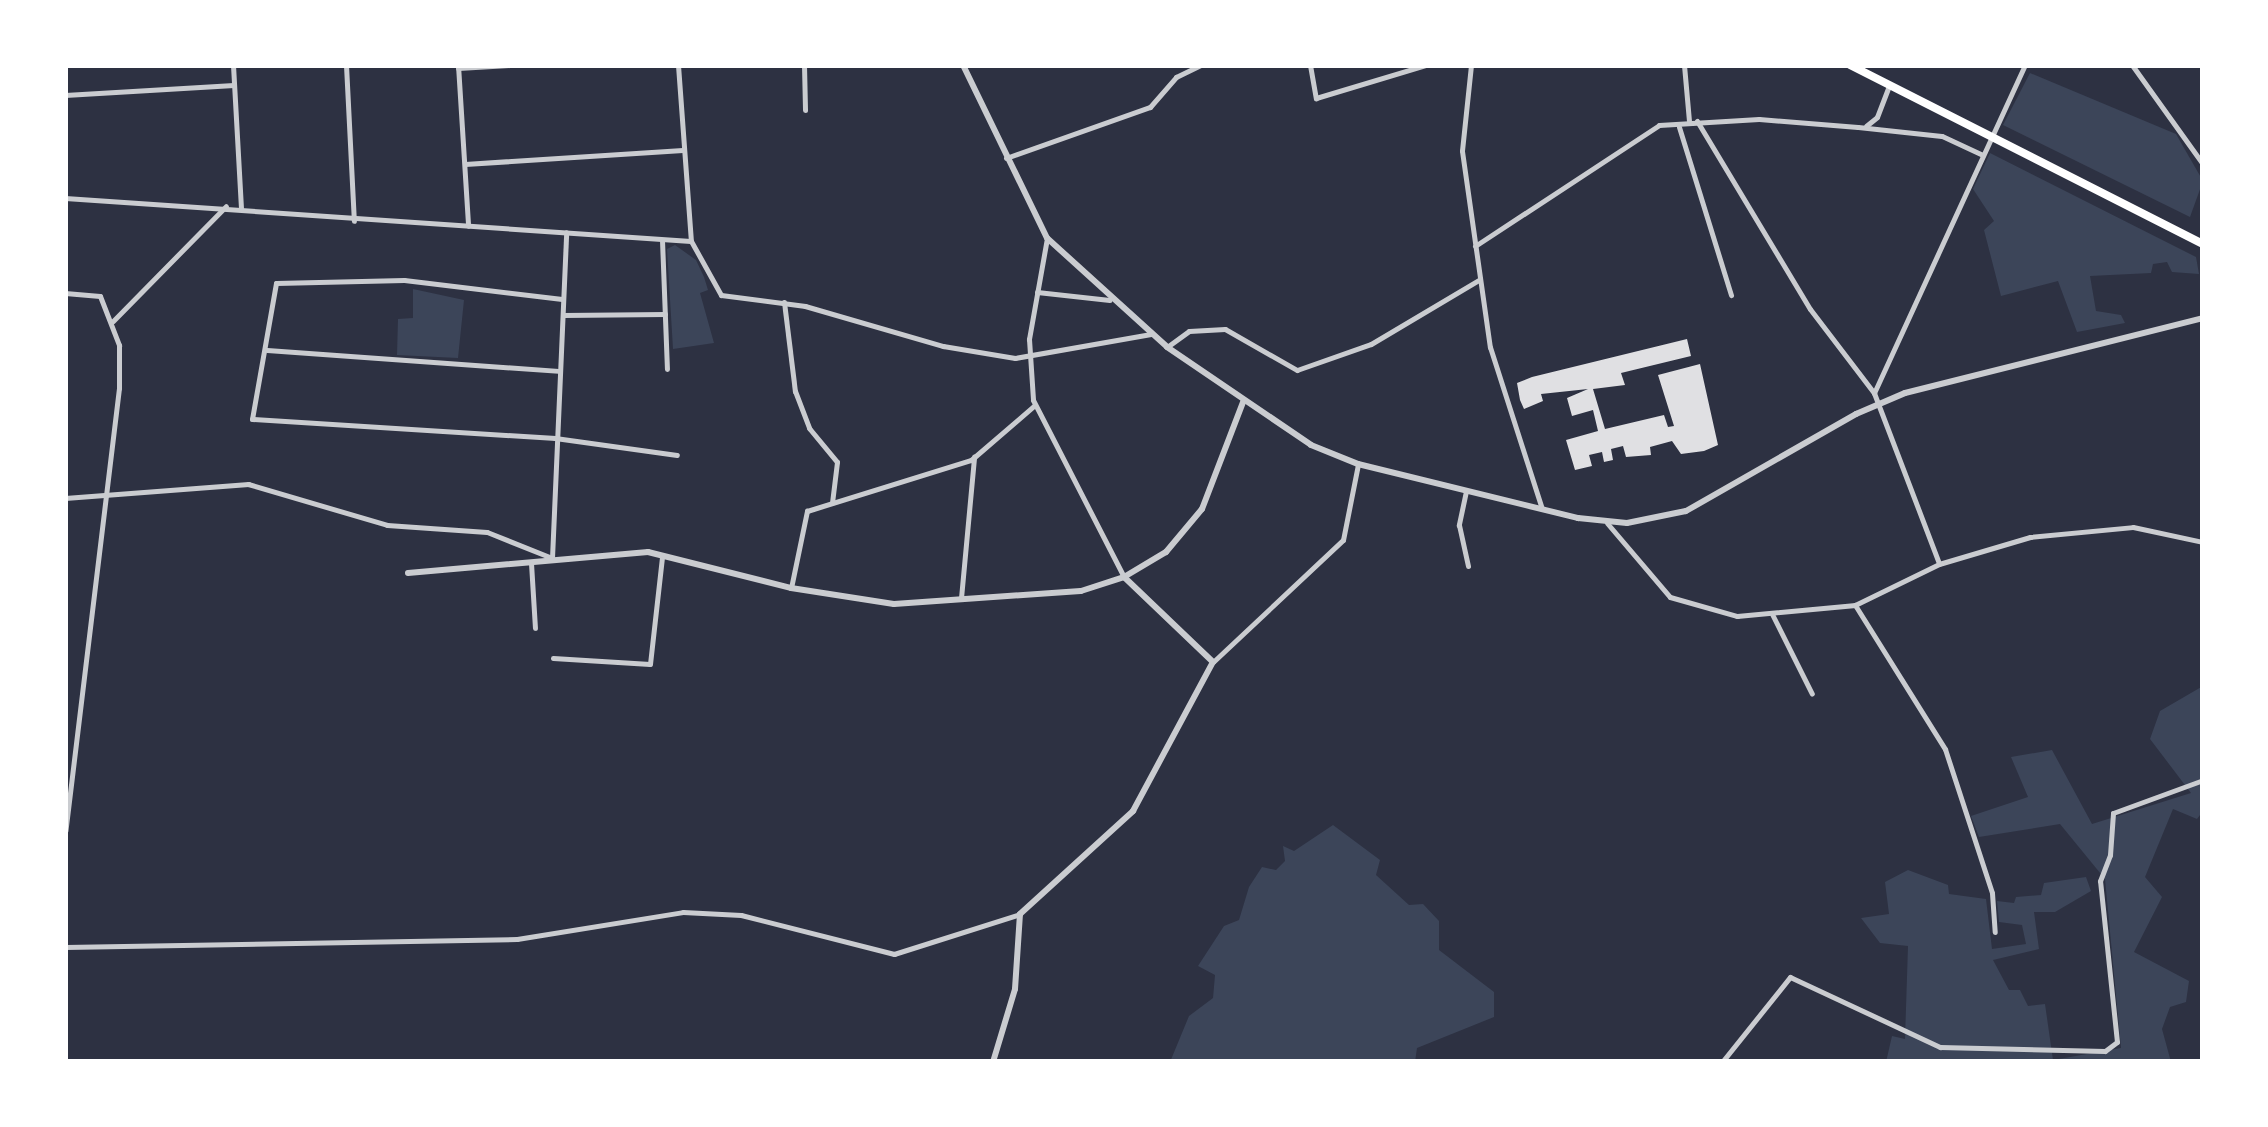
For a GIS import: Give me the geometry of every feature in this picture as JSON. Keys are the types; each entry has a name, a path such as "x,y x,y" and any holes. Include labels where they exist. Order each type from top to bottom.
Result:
{"main road":[{"path":"1850,65 2203,244"}],"street":[{"path":"233,65 241,208"},
{"path":"346,65 354,221"},
{"path":"468,226 458,67 510,65"},
{"path":"678,65 691,241 720,295 784,302 943,346 1028,358 1151,334"},
{"path":"804,65 806,110"},
{"path":"964,65 1047,238 1151,334 1243,402 1311,445 1358,464 1542,509 1607,522 1686,511 1878,404 2203,318"},
{"path":"1006,158 1150,107 1176,77 1201,65"},
{"path":"1310,65 1316,98 1426,65"},
{"path":"1471,65 1462,151 1479,280 1494,364 1542,509"},
{"path":"1684,65 1693,121 1810,308 1874,394 1939,564"},
{"path":"1874,394 2025,65"},
{"path":"2132,65 2203,164"},
{"path":"1863,128 1877,117 1890,85"},
{"path":"65,95 234,86"},
{"path":"1475,246 1640,132 1679,127 1693,121 1863,128 1942,136 1982,155"},
{"path":"1679,127 1732,295"},
{"path":"465,164 683,150"},
{"path":"65,198 226,206 354,221 691,241"},
{"path":"113,321 226,206"},
{"path":"552,558 566,232"},
{"path":"1047,238 1028,358 1036,405 1124,577 1214,662"},
{"path":"662,240 667,369"},
{"path":"562,299 404,280 294,279 276,283 252,419 555,438 677,456"},
{"path":"1168,347 1189,331 1225,329 1297,370 1370,344 1479,280"},
{"path":"1036,292 1110,300"},
{"path":"65,293 100,296 113,321 120,388 65,832"},
{"path":"784,302 795,391 809,428 837,462 832,503"},
{"path":"562,316 665,314"},
{"path":"265,350 558,370"},
{"path":"408,573 617,550 662,554 791,588 894,604 1080,591 1124,577 1166,552 1202,509 1243,402"},
{"path":"791,588 806,511 974,457 1036,405"},
{"path":"961,601 974,457"},
{"path":"65,946 518,939 683,912 741,916 894,954 1020,914 1133,812 1214,662 1342,540 1358,464"},
{"path":"65,498 248,484 387,524 487,532 552,558"},
{"path":"1466,491 1459,525 1468,566"},
{"path":"1607,522 1670,597 1737,616 1854,606 1939,564 2062,532 2134,527 2203,542"},
{"path":"553,658 650,664 662,554"},
{"path":"531,560 535,628"},
{"path":"1854,606 1945,749 1992,893 1995,932"},
{"path":"1772,614 1812,694"},
{"path":"1722,1062 1790,978 1940,1048 2044,1054 2105,1051 2117,1042 2100,881 2110,856 2112,813 2203,780"},
{"path":"993,1062 1015,990 1020,914"},
{"path":"2041,1062 2044,1054"}],"shaded area":[{"path":"2030,73 2176,134 2203,181 2190,217 2003,125"},
{"path":"1990,153 2196,257 2199,274 2172,272 2167,262 2153,264 2151,273 2090,276 2096,311 2121,315 2125,323 2077,332 2058,281 2001,296 1984,230 1994,221 1973,189"},
{"path":"675,245 696,260 704,277 708,290 700,293 714,343 673,349 667,249"},
{"path":"413,289 464,300 458,358 397,355 398,319 413,318"},
{"path":"2203,686 2203,811 2197,819 2173,809 2145,877 2162,897 2134,952 2189,981 2186,1002 2170,1007 2162,1029 2171,1062 1886,1062 1892,1036 1905,1039 1908,946 1880,943 1861,918 1889,914 1885,882 1908,870 1948,885 1949,894 1986,899 1992,949 2026,944 2022,925 1999,922 1997,901 2014,903 2016,897 2041,895 2044,883 2086,877 2091,891 2055,912 2034,912 2039,949 1993,960 2009,990 2020,990 2028,1006 2045,1004 2053,1060 2121,1048 2105,879 2060,824 1979,837 1971,816 2028,797 2011,757 2052,750 2092,824 2191,793 2150,739 2160,711"},
{"path":"1333,825 1380,860 1376,875 1409,905 1423,904 1439,921 1439,950 1494,992 1494,1017 1417,1048 1415,1062 1170,1062 1189,1016 1213,998 1215,975 1198,966 1224,926 1239,920 1249,887 1262,867 1276,870 1285,861 1283,846 1294,851"}],"building":[{"path":"1687,339 1691,356 1621,373 1625,385 1593,389 1605,429 1664,415 1668,427 1674,426 1658,375 1700,364 1718,445 1704,451 1681,454 1672,441 1650,447 1651,455 1626,457 1623,446 1611,449 1613,460 1604,462 1602,452 1589,455 1592,466 1575,470 1566,440 1598,431 1593,410 1572,416 1567,398 1588,389 1541,394 1543,401 1524,409 1520,400 1517,383 1532,377"}]}
